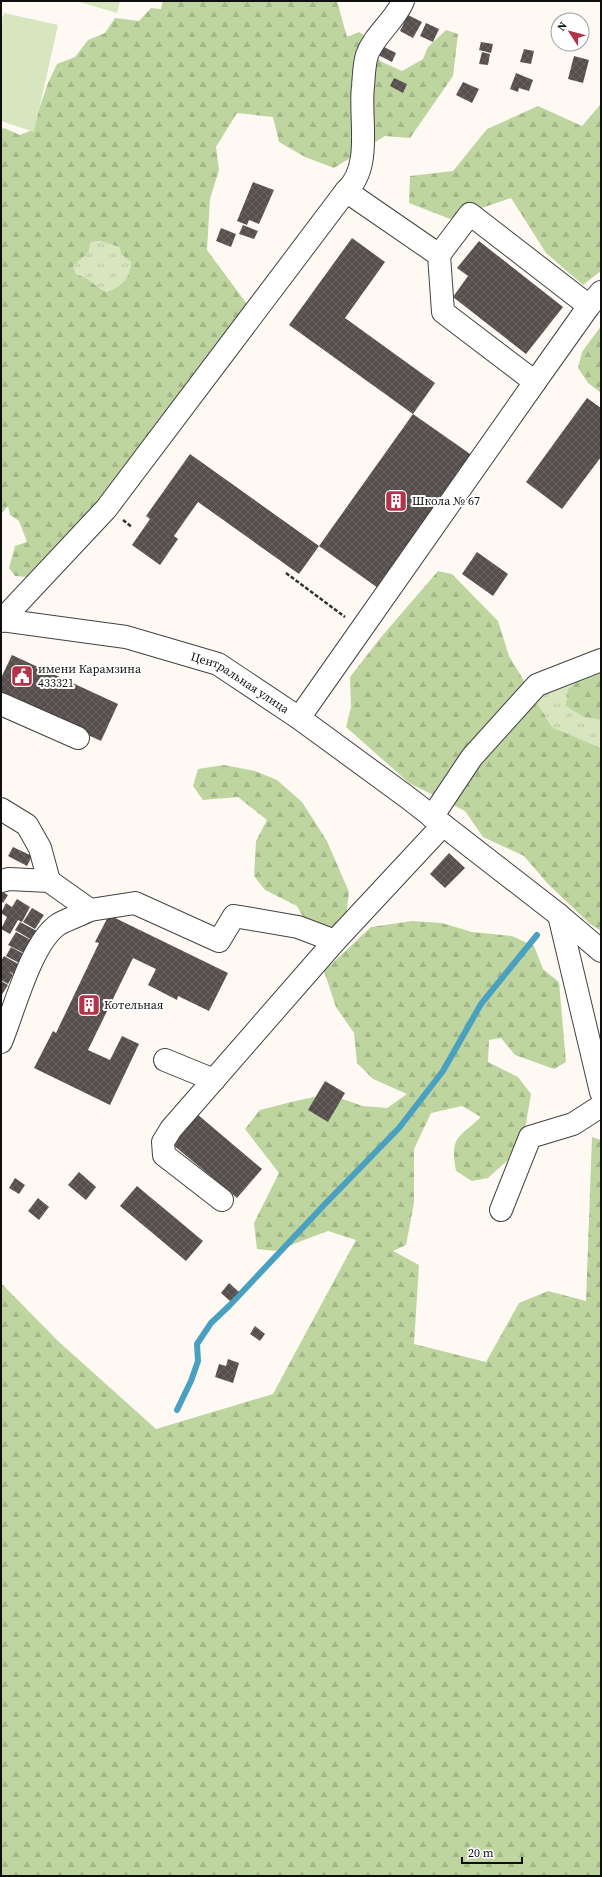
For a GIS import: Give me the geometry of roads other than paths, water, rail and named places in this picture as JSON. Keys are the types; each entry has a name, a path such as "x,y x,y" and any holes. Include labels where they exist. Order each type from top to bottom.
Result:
{"street":[{"path":"1,621 106,509 346,192 354,184 361,167 363,137 363,88 368,55 403,1"},
{"path":"346,192 439,254"},
{"path":"299,718 595,299 470,214 439,254 443,312 535,382"},
{"name":"Центральная улица","path":"1,621 126,638 218,664 299,718 438,821 559,915 601,951"},
{"path":"222,1200 164,1155 163,1142 171,1129 438,821 472,757 537,686 601,660"},
{"path":"1,704 78,738"},
{"path":"1,809 27,825 40,848 49,882"},
{"path":"1,881 10,879 49,882 90,910"},
{"path":"2,1036 25,977 41,944 58,925 90,910 135,903 219,941 234,916 298,927 335,941"},
{"path":"559,915 601,1092"},
{"path":"165,1060 214,1080"},
{"path":"501,1210 530,1137 573,1124 601,1106"}],"waterway":[{"path":"177,1410 191,1381 198,1361 197,1344 211,1323 399,1128 443,1071 481,1004 537,935"}],"place":[{"name":"Школа № 67","path":"396,501"},
{"name":"имени Карамзина 433321","path":"22,676"},
{"name":"Котельная","path":"89,1005"}]}
